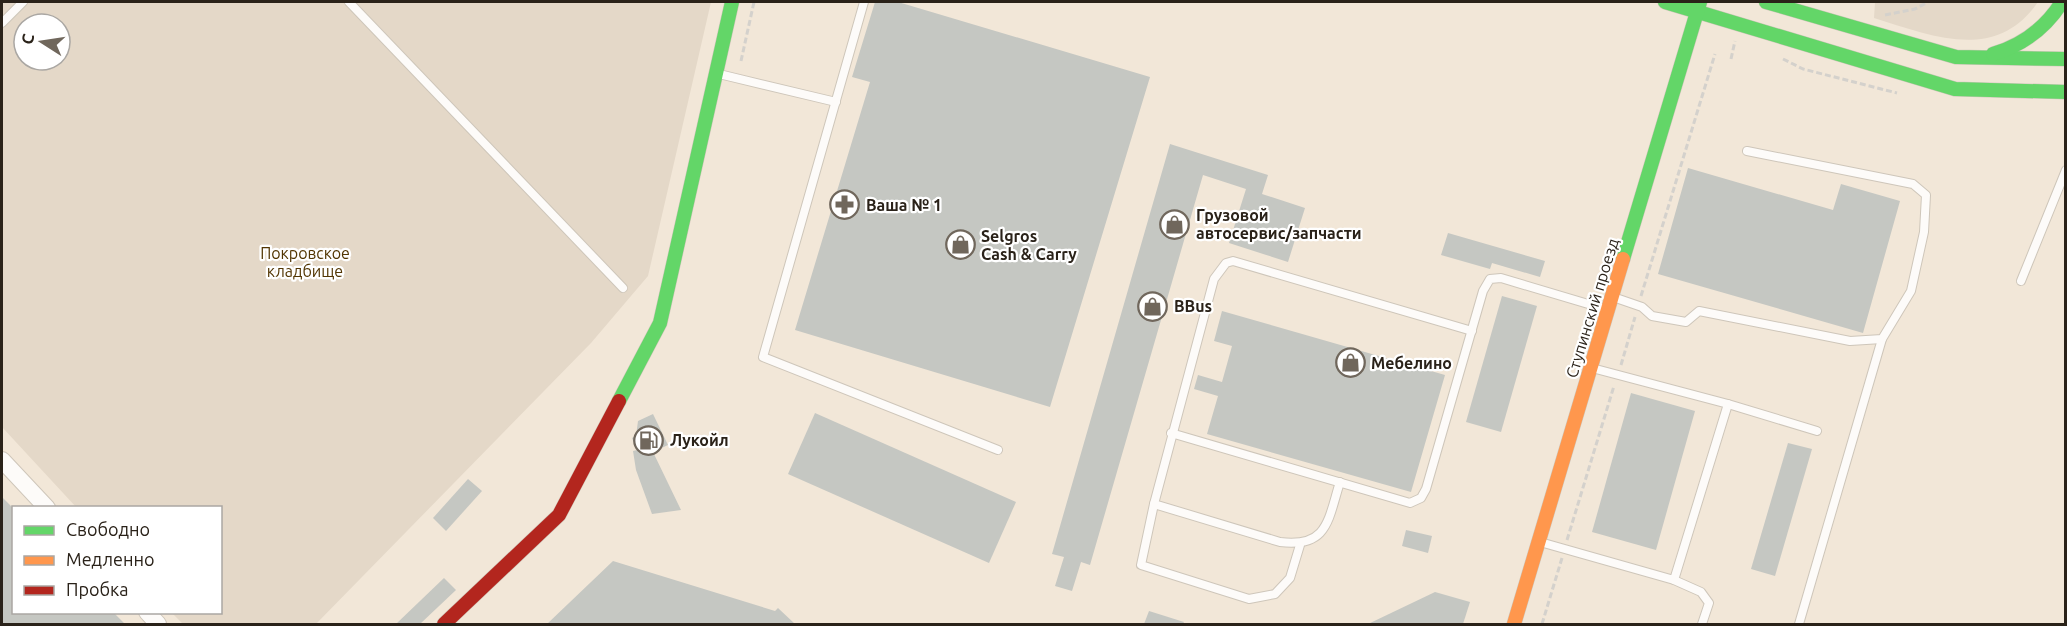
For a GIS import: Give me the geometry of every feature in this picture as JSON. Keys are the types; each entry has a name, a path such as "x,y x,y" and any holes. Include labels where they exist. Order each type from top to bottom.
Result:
{"street":[{"path":"444,624 559,515 660,323 732,2"},
{"path":"1665,2 1699,6 1929,83 1955,89 2066,92"},
{"path":"1766,2 1935,53 1976,59 2066,60 2057,77 2010,92"},
{"path":"1976,59 2003,51 2046,27 2062,2"},
{"name":"Ступинский проезд","path":"1514,624 1699,6"},
{"path":"2046,27 2047,59 2057,77"},
{"path":"2,460 46,506"}],"lane":[{"path":"2,23 23,2"},
{"path":"349,2 624,288"},
{"path":"864,2 763,357 998,450"},
{"path":"716,73 836,102"},
{"path":"1747,151 1913,184 1926,195 1924,232 1911,291 1882,339 1799,624"},
{"path":"2021,281 2066,170"},
{"path":"1300,545 1290,578 1275,594 1249,599 1141,565 1171,433 1214,279 1227,263 1233,261 1472,331"},
{"path":"1171,433 1410,503 1421,498 1483,291 1490,279 1501,278 1610,304 1639,306 1653,316 1686,322 1699,311 1850,341 1882,339"},
{"path":"1591,368 1728,404 1817,431"},
{"path":"1674,580 1728,404"},
{"path":"1154,504 1280,542 1300,545 1316,537 1327,524 1340,482"},
{"path":"1539,542 1674,580 1701,592 1709,603 1702,624"}],"path":[{"path":"741,61 754,2"},
{"path":"1882,16 1915,9 1928,2"},
{"path":"1731,59 1735,41"},
{"path":"1542,624 1715,54"}],"green space":[{"name":"Покровское кладбище","path":"2,2 711,2 648,276 591,343 316,624 183,624 173,614 222,614 222,506 75,506 2,427"},
{"path":"1875,2 2038,2 2021,21 2003,33 1983,39 1962,40 1918,32 1874,18"}],"building":[{"name":"Selgros Cash & Carry","path":"875,2 898,2 1150,77 1050,407 795,330 870,82 852,77"},
{"path":"1170,144 1268,175 1262,194 1305,208 1288,262 1229,243 1246,189 1203,175 1090,565 1081,562 1072,591 1055,586 1064,557 1052,554"},
{"path":"1688,168 1833,210 1841,184 1900,201 1863,333 1658,274"},
{"path":"1448,233 1545,261 1540,277 1492,263 1490,269 1441,255"},
{"path":"1502,296 1537,306 1501,432 1466,422"},
{"path":"1222,311 1445,375 1411,492 1207,434 1218,396 1194,389 1198,375 1222,382 1232,346 1214,341"},
{"path":"1631,393 1695,411 1656,550 1592,532"},
{"path":"815,413 1016,502 989,563 788,474"},
{"path":"653,414 668,445 653,452 681,510 652,514 636,470 633,451 637,450 632,438 636,436 638,421"},
{"path":"1788,443 1812,449 1775,576 1751,569"},
{"path":"468,479 482,491 446,531 433,518"},
{"path":"2,497 12,507 12,614 115,614 125,624 2,624"},
{"path":"1406,530 1432,536 1428,553 1402,546"},
{"path":"613,561 775,611 778,608 795,624 547,624"},
{"path":"444,578 456,590 420,624 396,624"},
{"path":"1435,592 1470,602 1463,624 1368,624"},
{"path":"1149,611 1184,622 1183,624 1144,624"}],"traffic: fast":[{"path":"619,401 660,323 732,2"},
{"path":"1665,2 1955,89 2066,92"},
{"path":"1623,259 1700,2"},
{"path":"1766,2 1956,57 2066,59"},
{"path":"1993,54 2014,46 2032,35 2041,28 2062,2"}],"traffic: slow":[{"path":"1514,624 1623,259"}],"traffic: jam":[{"path":"444,624 559,515 619,401"}],"place":[{"name":"Ваша № 1","path":"845,205"},
{"name":"Грузовой автосервис/запчасти","path":"1175,224"},
{"name":"Selgros Cash & Carry","path":"960,245"},
{"name":"BBus","path":"1153,306"},
{"name":"Мебелино","path":"1350,363"},
{"name":"Лукойл","path":"649,440"}]}
